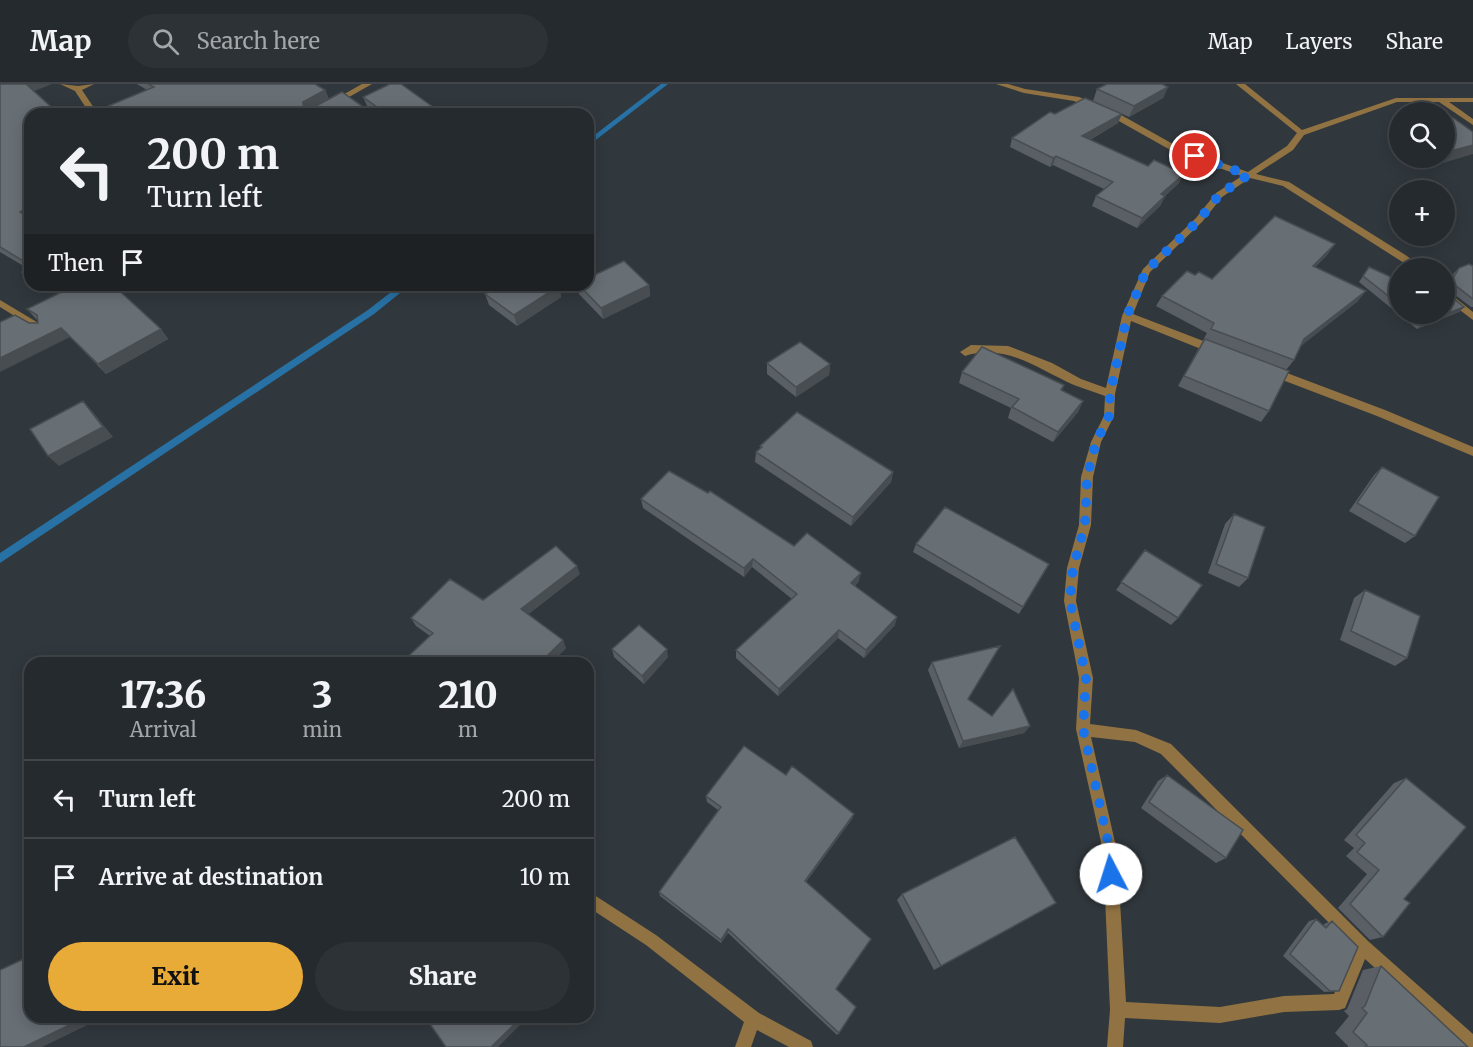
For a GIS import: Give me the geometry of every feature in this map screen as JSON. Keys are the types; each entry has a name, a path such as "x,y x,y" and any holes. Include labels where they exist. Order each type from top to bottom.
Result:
{"street":[{"path":"64,84 78,89 90,108"},
{"path":"78,89 90,84"},
{"path":"324,108 368,84"},
{"path":"1000,84 1024,91 1076,99 1120,118 1177,150 1248,175 1286,183 1404,258"},
{"path":"1240,84 1301,133"},
{"path":"1115,1047 1118,1010 1110,851 1083,729 1086,678 1070,601 1073,568 1085,525 1087,477 1096,442 1109,416 1110,394 1127,316 1146,271 1199,220 1219,195 1290,148 1301,133 1396,100 1473,100"},
{"path":"1441,100 1473,123"},
{"path":"1455,301 1473,317"},
{"path":"0,303 42,329"},
{"path":"1127,316 1226,354"},
{"path":"965,352 971,349 1008,350 1048,366 1077,382 1110,394"},
{"path":"1260,366 1473,452"},
{"path":"1083,729 1136,736 1166,749 1363,946 1473,1045"},
{"path":"594,902 651,940 753,1019 805,1047"},
{"path":"1118,1010 1220,1015 1284,1004 1339,1002 1363,946"},
{"path":"743,1047 753,1019"}],"building":[{"path":"0,84 26,84 52,108 24,108 24,210 20,212 24,214 24,261 0,247"},
{"path":"148,84 315,84 325,90 303,102 303,105 316,106 342,92 365,108 103,108 154,87"},
{"path":"390,84 401,84 434,108 379,108 363,97"},
{"path":"1107,84 1162,84 1168,87 1134,106 1097,89"},
{"path":"1085,98 1122,114 1082,136 1148,166 1154,160 1184,174 1161,194 1165,196 1142,218 1096,196 1113,182 1056,156 1053,158 1012,138 1050,112 1055,114"},
{"path":"1455,119 1473,132 1473,145 1455,150"},
{"path":"1275,216 1335,244 1313,266 1366,291 1304,339 1294,360 1211,329 1214,323 1162,296 1187,271 1195,275 1199,272 1212,279"},
{"path":"624,261 649,285 601,308 585,291 594,291 594,275"},
{"path":"1469,264 1473,266 1473,299 1455,285 1455,275 1459,268"},
{"path":"1369,267 1389,276 1389,296 1363,276"},
{"path":"64,291 120,291 161,329 98,364 61,328 0,358 0,322 15,315 29,323 38,323 37,315 27,309"},
{"path":"490,291 551,291 514,315 485,294"},
{"path":"1455,300 1464,307 1455,310"},
{"path":"1205,339 1289,371 1269,411 1184,376"},
{"path":"800,342 830,364 796,387 767,363"},
{"path":"982,347 1064,385 1061,390 1083,401 1058,432 1012,407 1019,399 962,372"},
{"path":"83,401 103,427 48,456 30,429"},
{"path":"797,412 893,472 853,517 756,452"},
{"path":"1382,467 1439,497 1415,536 1357,503"},
{"path":"669,471 708,493 710,491 794,546 807,533 861,573 851,583 897,617 866,650 839,630 779,689 736,650 797,594 753,559 744,568 641,499"},
{"path":"945,507 1049,564 1023,607 916,544"},
{"path":"1234,514 1265,527 1248,578 1216,564"},
{"path":"556,546 577,566 521,609 563,640 546,657 407,657 433,633 411,618 450,579 483,600"},
{"path":"1145,550 1202,585 1178,618 1121,582"},
{"path":"1365,590 1420,616 1407,658 1351,631"},
{"path":"639,625 667,649 642,676 612,649"},
{"path":"1000,646 968,699 992,716 1013,689 1030,726 963,741 932,662"},
{"path":"744,746 786,775 792,766 854,814 805,881 871,939 836,989 856,1007 839,1033 728,929 721,940 659,892 721,807 706,796"},
{"path":"1167,775 1243,830 1226,858 1149,802"},
{"path":"1406,778 1466,827 1404,899 1410,903 1383,937 1350,904 1379,870 1357,852 1365,843 1356,835"},
{"path":"1015,837 1056,903 941,966 902,894"},
{"path":"1316,919 1326,928 1332,921 1358,947 1339,991 1330,991 1290,954"},
{"path":"24,959 24,1023 74,1023 24,1047 0,1047 0,970"},
{"path":"1381,966 1468,1047 1365,1047 1367,1045 1353,1032 1367,1013 1362,1008 1365,1006"},
{"path":"516,1023 491,1047 446,1047 430,1024"}],"waterway":[{"path":"594,139 665,84"},
{"path":"0,559 371,312 398,291"}],"route":[{"path":"1111,874 1110,851 1083,729 1086,678 1070,601 1073,568 1085,525 1087,477 1096,442 1109,416 1110,394 1127,316 1146,271 1199,220 1219,195 1248,175 1195,156"}]}
